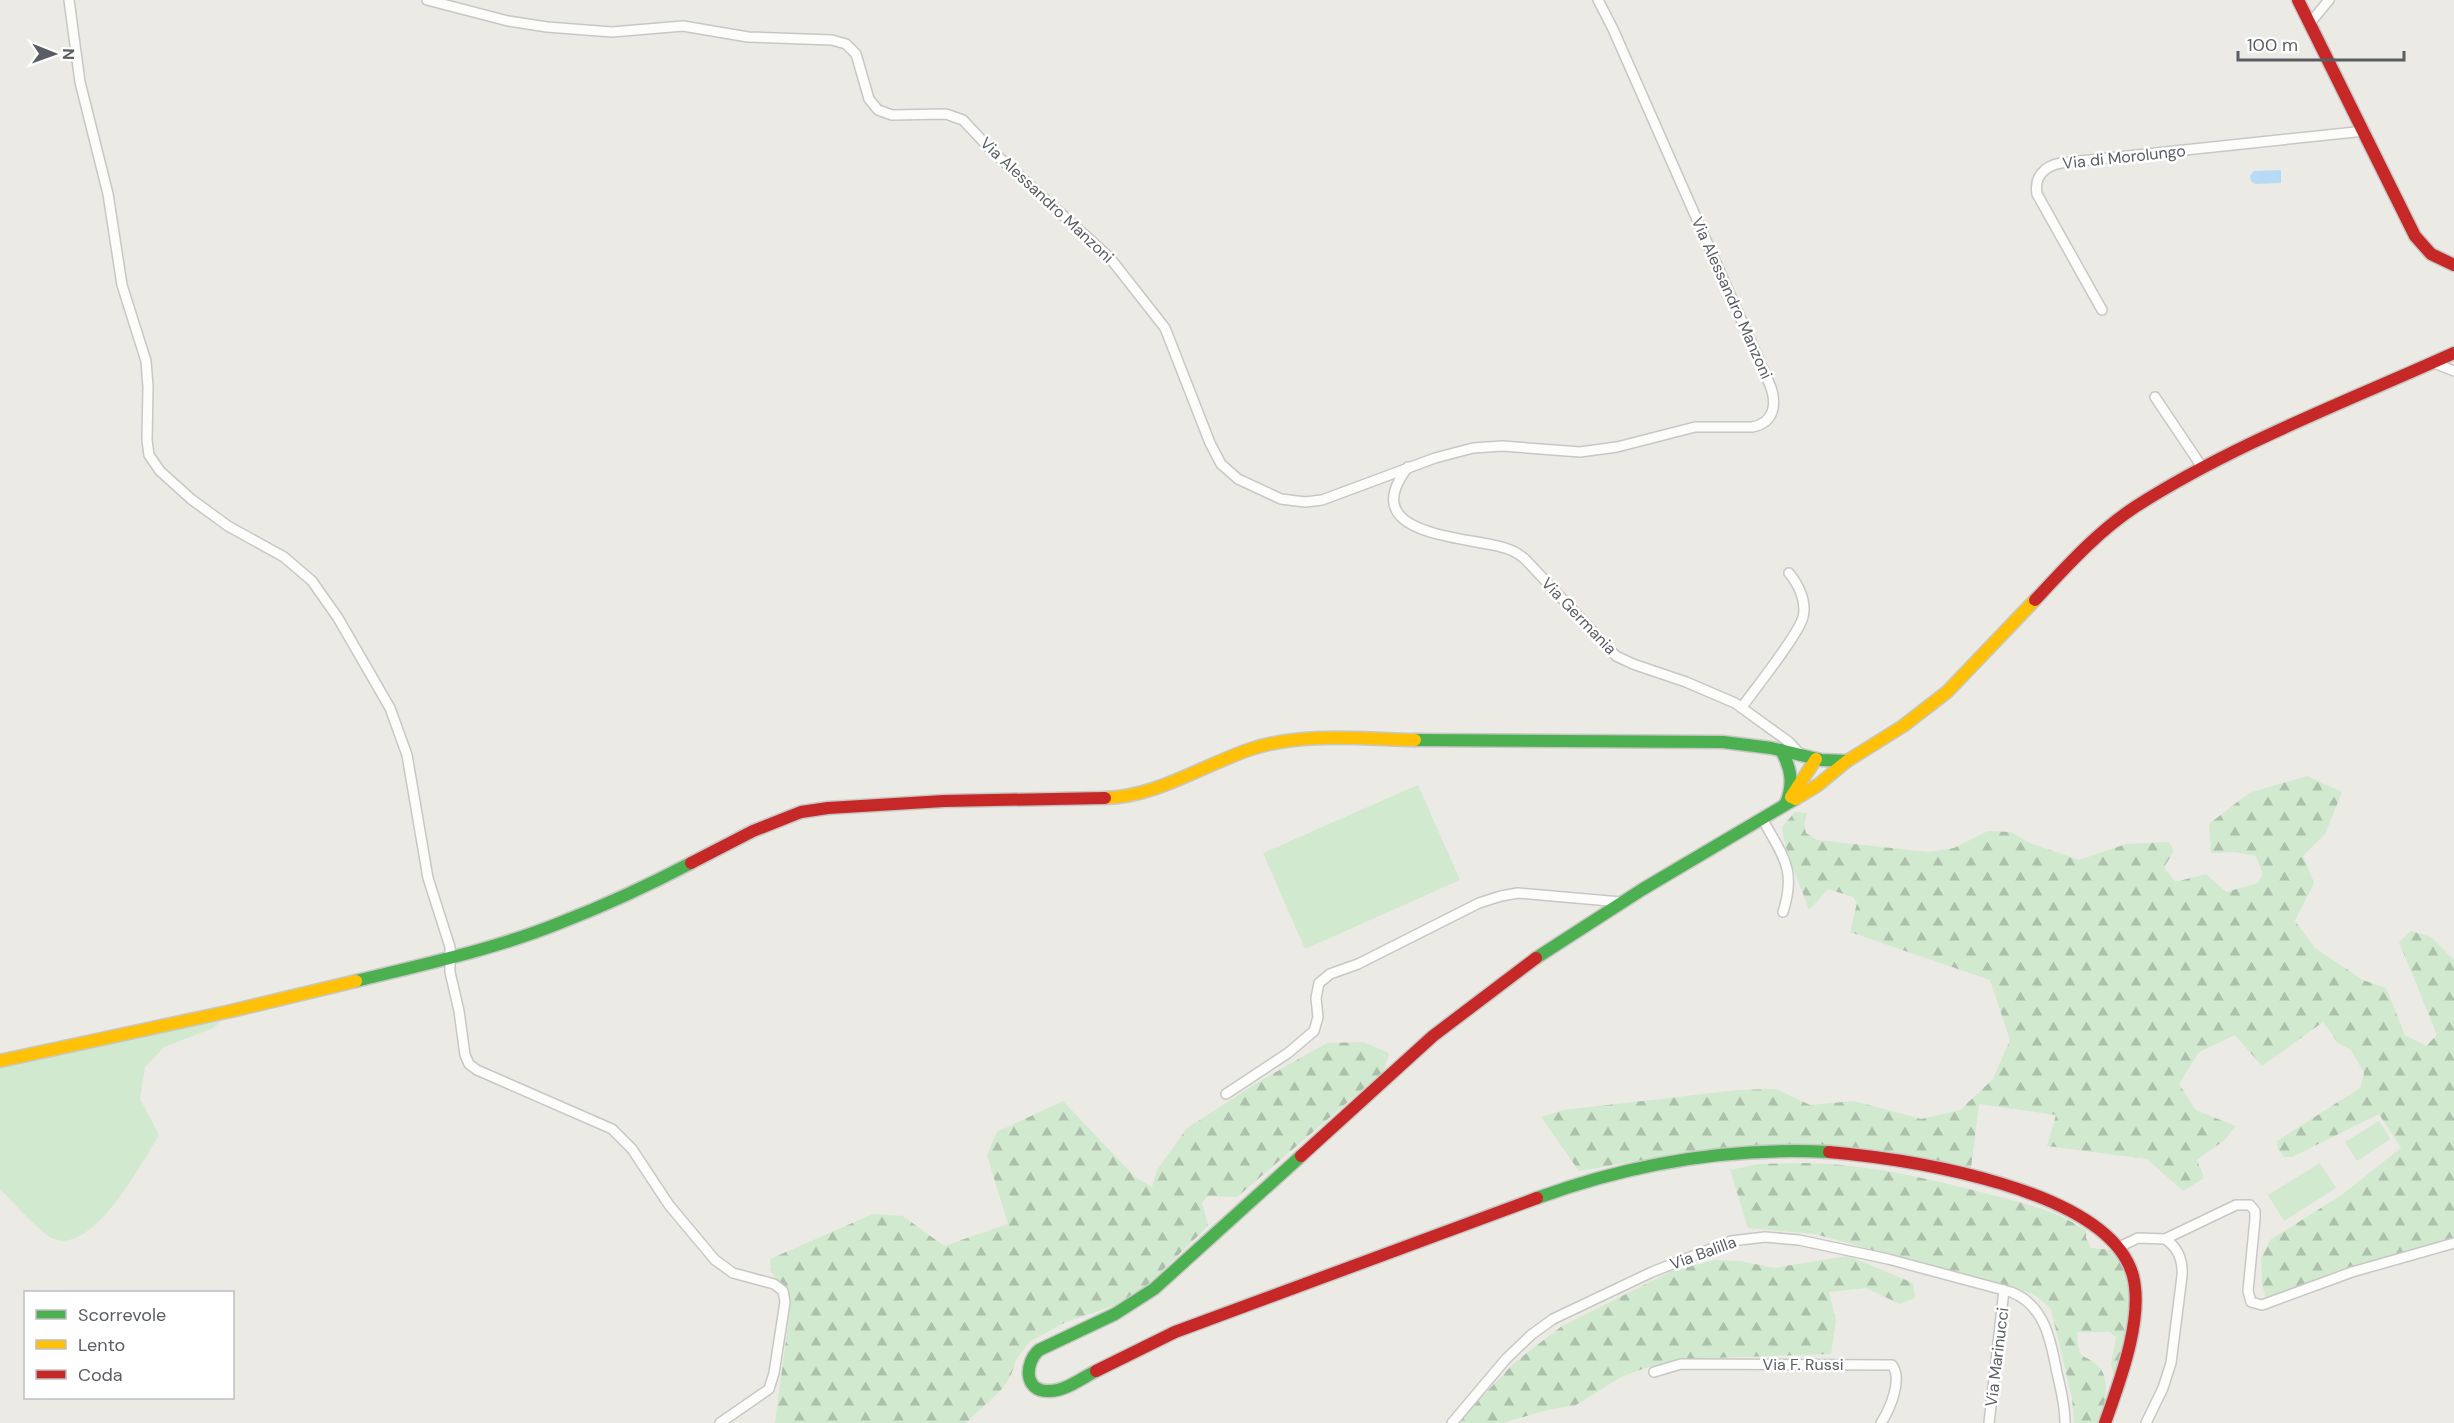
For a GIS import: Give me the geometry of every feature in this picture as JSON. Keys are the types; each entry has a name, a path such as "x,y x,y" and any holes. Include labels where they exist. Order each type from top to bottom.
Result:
{"street":[{"path":"69,0 80,82 108,194 120,279 147,366 149,455 160,471 191,499 228,526 284,557 299,568 316,586 338,618 392,712 410,768 428,878 450,947 451,977 459,1011 465,1055 469,1064 477,1070 612,1129 632,1149 669,1205 715,1260 733,1273 774,1284 783,1291 784,1302 774,1373 769,1389 720,1423"},
{"name":"Via Alessandro Manzoni","path":"427,0 508,21 547,27 605,32 683,26 748,37 832,40 846,44 853,50 858,60 867,95 873,106 887,114 946,114 963,120 991,150 1110,258 1165,328 1214,451 1221,464 1233,476 1281,499 1313,502 1458,451 1485,446 1573,452 1607,449 1695,427 1757,426 1765,423 1771,414 1774,398 1770,385 1613,29 1598,0"},
{"path":"2298,0 2418,241 2429,253 2452,261"},
{"path":"2310,23 2329,0"},
{"name":"Via di Morolungo","path":"2102,310 2037,194 2038,177 2047,168 2061,163 2365,131"},
{"path":"2105,1423 2124,1365 2135,1304 2133,1279 2117,1248 2095,1226 2068,1209 2037,1196 1981,1179 1839,1152 1786,1151 1730,1155 1620,1172 1568,1186 1176,1332 1060,1389 1044,1391 1032,1384 1028,1367 1035,1354 1125,1309 1160,1284 1420,1047 1531,961 1593,920 1786,802 1808,791 1847,761 1904,726 1947,692 2076,556 2105,530 2145,501 2202,467 2454,353"},
{"path":"2434,363 2454,371"},
{"path":"2155,397 2202,467"},
{"name":"Via Germania","path":"1408,467 1399,480 1394,496 1395,508 1406,522 1449,538 1501,547 1514,552 1528,563 1602,643 1620,658 1699,687 1742,707 1765,727 1789,742 1802,756"},
{"path":"1742,707 1802,619 1804,610 1800,592 1789,573"},
{"path":"0,1061 231,1011 451,958 532,933 578,916 663,878 763,826 811,810 953,801 1119,798 1152,789 1251,749 1273,743 1306,739 1712,742 1781,750 1816,759 1847,761"},
{"path":"1781,750 1792,777 1791,790 1786,802"},
{"path":"1786,802 1800,787 1816,759"},
{"path":"1808,791 1818,775 1816,759"},
{"path":"1762,818 1789,873 1790,889 1782,912"},
{"path":"1226,1094 1288,1053 1314,1031 1318,1017 1316,998 1319,983 1330,974 1358,964 1479,903 1501,896 1518,893 1624,902"},
{"path":"2117,1248 2138,1238 2166,1239 2236,1205 2250,1205 2255,1210 2255,1220 2248,1291 2251,1302 2262,1305 2352,1272 2454,1243"},
{"name":"Via Balilla","path":"1452,1423 1506,1359 1531,1335 1553,1319 1652,1272 1731,1241 1765,1237 1799,1240 1888,1259 2017,1294 2028,1302 2045,1326 2052,1345 2065,1423"},
{"path":"2146,1423 2163,1388 2171,1363 2182,1276 2179,1255 2166,1239"},
{"name":"Via Marinucci","path":"1989,1423 2004,1290"},
{"name":"Via F. Russi","path":"1654,1372 1681,1364 1892,1365 1896,1370 1897,1378 1881,1423"}],"green space":[{"path":"2307,776 2342,792 2325,834 2303,856 2314,883 2295,921 2315,948 2363,980 2386,988 2405,1035 2426,1046 2437,1035 2399,942 2411,931 2431,937 2454,960 2454,1237 2349,1267 2266,1298 2262,1284 2261,1259 2270,1240 2343,1194 2401,1148 2379,1114 2292,1157 2284,1157 2278,1149 2277,1141 2360,1088 2364,1073 2351,1050 2338,1043 2323,1022 2262,1066 2235,1035 2199,1052 2179,1084 2196,1110 2235,1126 2226,1139 2197,1160 2204,1178 2183,1191 2147,1159 2047,1146 2056,1115 1979,1104 1971,1168 1866,1150 1824,1145 1775,1144 1662,1156 1579,1171 1541,1117 1564,1110 1738,1090 1776,1089 1810,1105 1854,1101 1921,1119 1960,1110 1993,1079 2010,1040 1990,980 1850,932 1857,903 1853,897 1828,889 1809,910 1789,859 1782,827 1795,812 1807,813 1804,825 1806,833 1817,840 1928,852 1954,848 1988,831 2010,832 2030,843 2079,860 2126,844 2169,842 2174,851 2164,867 2175,882 2206,874 2226,892 2258,883 2263,874 2256,856 2235,852 2211,853 2209,824 2249,793"},
{"path":"1418,785 1460,880 1305,949 1263,853"},
{"path":"221,1021 213,1028 164,1047 145,1067 140,1099 159,1135 113,1205 82,1235 65,1241 50,1237 0,1189 0,1066"},
{"path":"1363,1042 1389,1053 1384,1071 1237,1197 1208,1196 1202,1203 1208,1226 1133,1299 1066,1322 1029,1342 1016,1360 1003,1388 966,1423 775,1423 791,1302 771,1271 770,1259 873,1214 903,1216 944,1246 1008,1224 987,1155 997,1132 1063,1101 1135,1177 1152,1187 1157,1170 1187,1128 1260,1081 1327,1043"},
{"path":"2379,1121 2390,1139 2357,1161 2345,1142"},
{"path":"1803,1163 1850,1166 1896,1173 2026,1204 2051,1212 2086,1231 2086,1238 2091,1248 2112,1250 2126,1272 2132,1297 2115,1383 2111,1364 2116,1337 2110,1332 2077,1332 2080,1353 2100,1368 2105,1380 2104,1403 2099,1423 2074,1423 2072,1398 2051,1309 2034,1294 1815,1234 1748,1228 1730,1170 1758,1164"},
{"path":"2320,1163 2336,1188 2284,1221 2268,1195"},
{"path":"1848,1256 1913,1283 1915,1298 1900,1304 1866,1288 1829,1292 1836,1321 1831,1354 1683,1359 1645,1368 1621,1377 1576,1405 1547,1410 1503,1423 1457,1423 1514,1363 1562,1326 1672,1271 1715,1260 1741,1261 1773,1268"}],"water":[{"path":"2281,170 2281,183 2255,184 2251,181 2250,176 2254,171"}],"traffic: fast":[{"path":"1415,740 1723,742 1771,748 1822,760 1847,761"},
{"path":"1781,750 1790,776 1790,789 1786,803"},
{"path":"1536,958 1643,889 1795,799"},
{"path":"356,981 460,955 537,932 611,902 691,863"},
{"path":"1537,1198 1608,1176 1681,1160 1755,1152 1829,1152"},
{"path":"1096,1371 1067,1387 1054,1391 1040,1390 1030,1381 1029,1375 1031,1361 1039,1350 1115,1314 1154,1289 1301,1156"}],"traffic: slow":[{"path":"1795,799 1818,785 1847,761 1903,726 1947,692 2035,600"},
{"path":"1105,798 1143,792 1251,749 1291,740 1311,738 1415,740"},
{"path":"1791,797 1816,759"},
{"path":"0,1061 231,1011 356,981"}],"traffic: jam":[{"path":"2298,0 2415,236 2431,254 2454,265"},
{"path":"2035,600 2082,550 2108,527 2172,484 2251,443 2454,353"},
{"path":"691,863 753,831 801,812 828,808 944,801 1105,798"},
{"path":"1301,1156 1433,1036 1536,958"},
{"path":"1829,1152 1906,1162 1953,1171 2001,1184 2047,1200 2086,1220 2116,1246 2133,1276 2136,1293 2135,1311 2128,1351 2105,1423"},
{"path":"1096,1371 1175,1332 1537,1198"}]}
